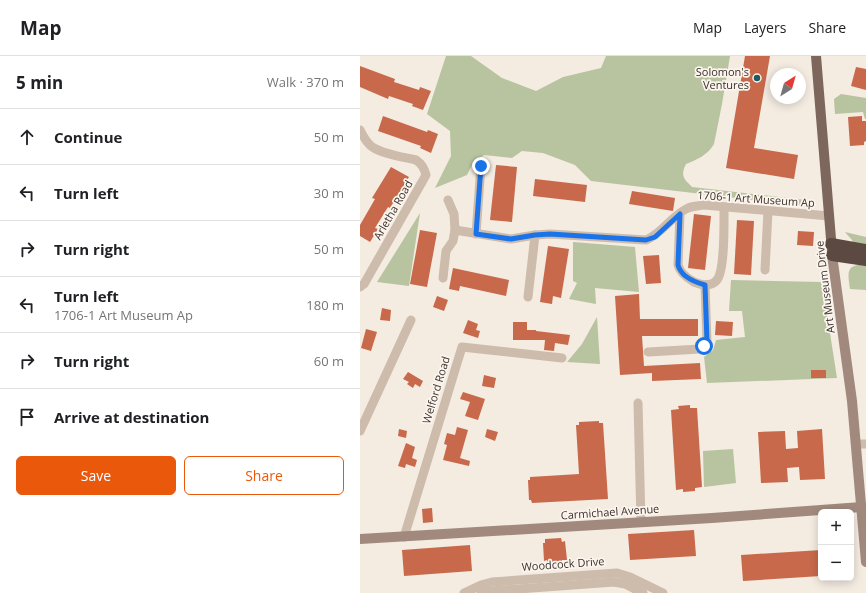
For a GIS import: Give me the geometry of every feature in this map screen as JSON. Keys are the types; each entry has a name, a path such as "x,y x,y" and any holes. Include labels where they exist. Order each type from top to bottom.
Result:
{"highway":[{"path":"832,249 866,250"},
{"path":"832,249 866,260"}],"main road":[{"name":"Art Museum Drive","path":"816,56 832,249"}],"street":[{"name":"Arletha Road","path":"360,130 367,142 378,150 416,160 425,168 426,175 364,284 360,288"},
{"path":"476,234 481,166"},
{"path":"443,278 446,251 453,241 455,230 454,214 448,200"},
{"name":"1706-1 Art Museum Ap","path":"455,230 511,239 535,235 567,234 646,240 655,237 683,210 693,206 704,205 829,216"},
{"path":"680,214 679,271 690,280 705,285 716,282 722,270 724,207"},
{"path":"765,270 768,211"},
{"path":"528,297 535,235"},
{"name":"Art Museum Drive","path":"832,249 850,382 861,444 862,508 866,562"},
{"path":"648,352 700,348 704,346 707,342 705,285"},
{"path":"360,432 411,320"},
{"name":"Welford Road","path":"404,537 462,347 562,358"},
{"path":"638,403 641,522"},
{"name":"Carmichael Avenue","path":"360,539 862,508"},
{"name":"Woodcock Drive","path":"464,593 481,585 492,582 617,573 630,577 663,593"},
{"name":"Woodcock Drive","path":"481,593 614,582 625,584 643,593"}],"green space":[{"path":"446,56 471,56 502,78 536,91 563,77 601,68 606,56 730,56 714,144 698,159 686,164 683,172 685,179 692,187 814,201 812,207 591,181 575,165 543,153 522,151 512,158 484,155 473,163 467,175 435,188 451,156 450,131 427,114"},
{"path":"841,94 866,98 866,119 863,112 835,114 834,99"},
{"path":"420,213 409,286 377,282"},
{"path":"845,232 866,237 866,245 853,243"},
{"path":"573,242 635,247 639,292 595,288 596,304 569,299 577,283 573,281"},
{"path":"866,264 866,290 850,289 849,270 854,266"},
{"path":"731,280 822,282 837,378 707,383 704,357 713,350 716,340 745,337 742,311 729,311"},
{"path":"597,317 600,364 567,362 582,344"},
{"path":"733,449 736,483 704,487 703,451"}],"building":[{"path":"745,56 770,56 754,148 798,155 794,179 726,168"},
{"path":"360,66 395,79 394,82 419,90 420,87 431,91 423,110 412,106 413,104 389,96 388,99 360,87"},
{"path":"856,67 866,69 866,90 851,86"},
{"path":"383,116 427,132 428,130 438,134 431,153 420,148 421,146 378,131"},
{"path":"862,116 862,121 866,121 866,141 864,142 864,145 850,146 848,117"},
{"path":"496,165 517,167 512,222 490,220"},
{"path":"391,167 409,177 390,208 388,207 375,228 378,229 370,242 360,236 360,225 375,199 372,198"},
{"path":"535,179 587,185 585,202 533,196"},
{"path":"632,191 675,198 673,211 629,204"},
{"path":"694,214 711,216 705,270 688,268"},
{"path":"737,220 754,221 751,275 734,274"},
{"path":"420,230 437,233 427,287 410,284"},
{"path":"798,231 814,232 813,246 797,245"},
{"path":"548,246 569,249 561,298 553,296 552,304 540,302"},
{"path":"659,255 661,283 646,284 643,256"},
{"path":"453,268 509,280 506,296 460,286 459,291 449,289"},
{"path":"639,294 640,319 698,319 698,336 642,336 644,366 700,363 701,379 652,381 652,373 620,375 615,296"},
{"path":"437,296 448,300 444,311 433,307"},
{"path":"382,308 391,310 390,321 380,320"},
{"path":"468,320 478,324 476,330 480,331 478,338 463,333"},
{"path":"716,321 733,322 732,336 715,335"},
{"path":"513,322 527,322 527,330 570,335 568,345 555,343 554,351 544,350 545,340 513,340"},
{"path":"366,329 377,332 371,351 361,348"},
{"path":"811,370 826,370 826,378 811,378"},
{"path":"408,372 423,381 420,387 415,384 413,388 407,384 409,382 403,379"},
{"path":"484,375 496,378 494,388 482,386"},
{"path":"463,392 485,399 478,420 465,416 470,402 460,399"},
{"path":"690,405 690,408 697,408 702,487 695,488 695,491 683,492 683,489 676,490 671,410 679,409 678,406"},
{"path":"599,421 599,423 603,423 608,499 532,503 531,500 529,500 528,480 530,480 530,477 579,474 576,425 579,425 579,422"},
{"path":"457,427 468,430 460,458 470,461 469,466 443,460 447,445 444,444 447,433 455,435"},
{"path":"399,429 407,431 406,438 398,436"},
{"path":"487,429 498,432 495,441 485,437"},
{"path":"822,429 825,479 800,480 799,467 787,468 788,482 761,483 758,432 785,431 786,449 798,448 797,431"},
{"path":"406,443 415,447 412,458 417,460 415,467 406,464 405,468 398,466"},
{"path":"432,508 433,522 423,523 422,509"},
{"path":"694,530 696,556 630,560 628,534"},
{"path":"561,538 562,542 565,541 567,560 562,560 562,563 547,564 547,560 544,561 543,543 545,543 545,539"},
{"path":"470,545 472,571 404,576 402,550"},
{"path":"818,550 818,576 743,581 741,555"}],"place":[{"name":"Solomon's Ventures","path":"757,78"}],"route":[{"path":"481,166 476,234 502,239 535,235 567,234 646,240 655,237 680,214 679,271 690,280 705,285 707,342 704,346"}]}
